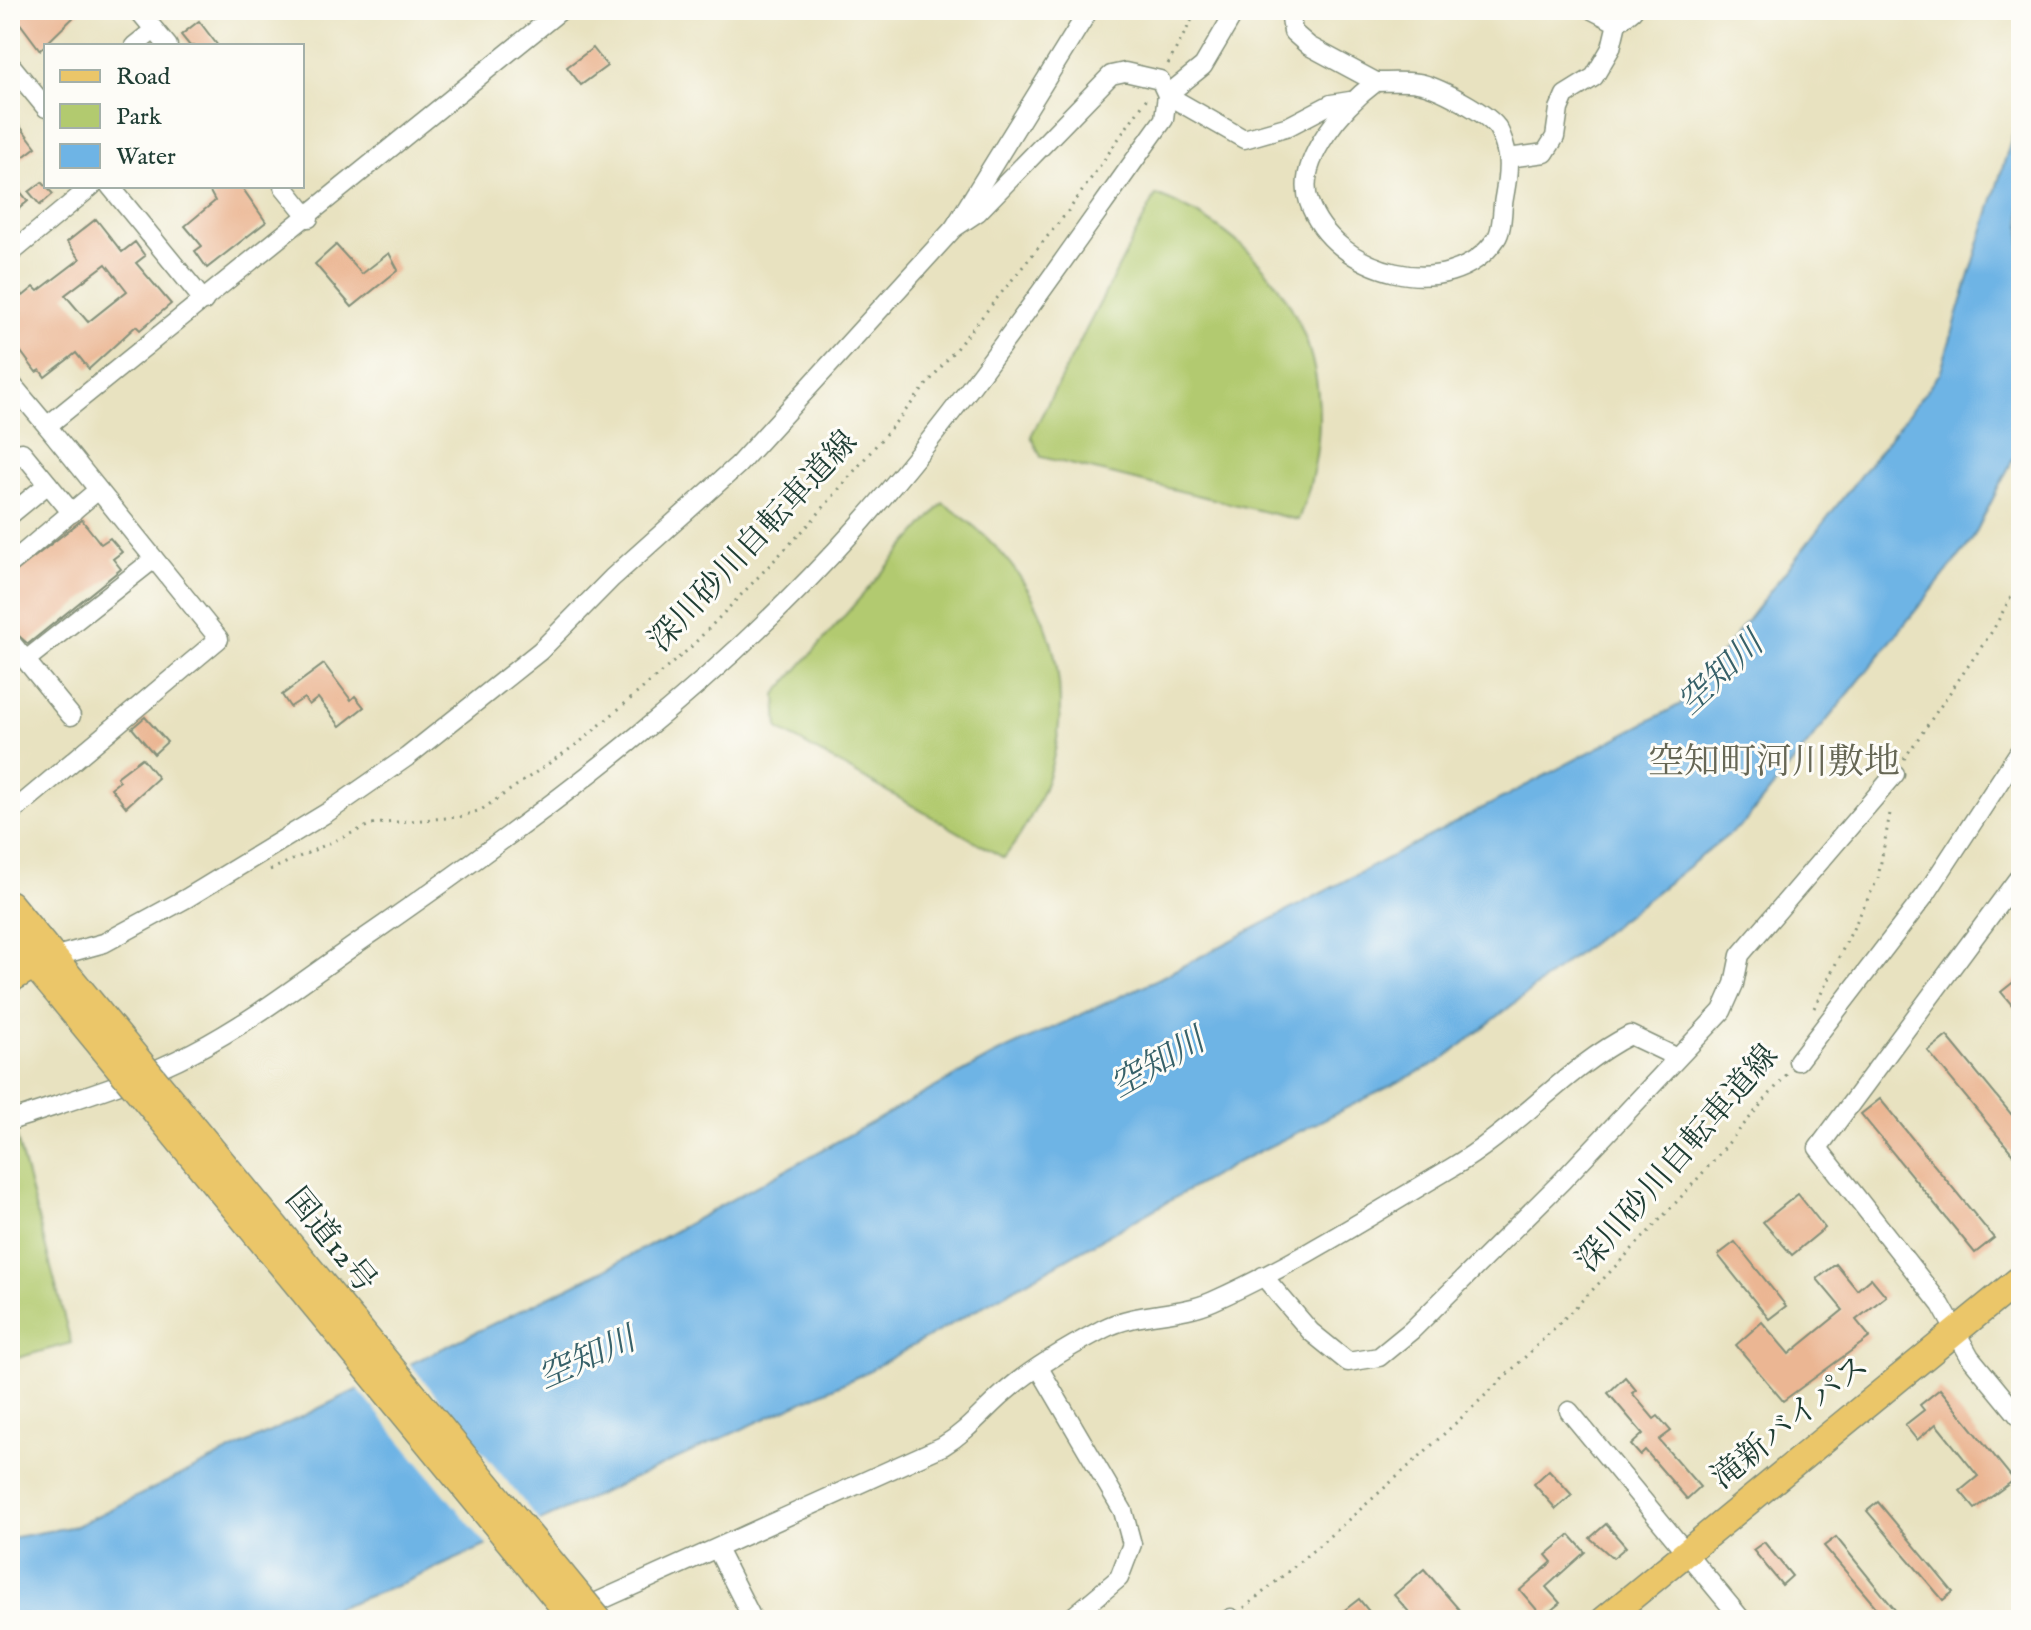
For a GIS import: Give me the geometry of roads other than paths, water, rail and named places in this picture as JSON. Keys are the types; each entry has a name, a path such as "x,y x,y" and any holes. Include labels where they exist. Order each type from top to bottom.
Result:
{"highway":[{"name":"国道12号","path":"10,904 44,962 599,1620"},
{"name":"国道12号","path":"10,937 44,962"},
{"name":"国道12号","path":"69,992 574,1620"},
{"name":"滝新バイパス","path":"1604,1620 2021,1278"}],"main road":[{"path":"10,982 44,962"}],"street":[{"path":"138,10 166,44"},
{"path":"47,426 309,218 561,10"},
{"path":"44,962 104,943 187,898 328,812 407,757 540,651 612,578 738,465 954,228 1089,10"},
{"path":"1164,88 1203,66 1236,10"},
{"path":"1290,10 1293,32 1309,46 1376,82 1421,83 1462,101 1497,127 1508,158 1499,237 1474,264 1443,277 1410,276 1368,263 1333,241 1309,201 1308,168 1350,101 1376,82"},
{"path":"1592,10 1617,23"},
{"path":"1508,158 1545,153 1555,137 1559,109 1565,95 1594,77 1611,48 1617,23 1633,10"},
{"path":"136,44 154,30"},
{"path":"10,64 44,106"},
{"path":"954,228 978,212 1111,75 1125,72 1164,88 1244,139 1289,126 1331,104 1350,101"},
{"path":"10,1121 106,1089 194,1052 504,841 638,738 749,637 847,537 948,417 1164,119 1164,88"},
{"path":"10,254 90,188"},
{"path":"112,188 204,301"},
{"path":"285,188 309,218"},
{"path":"10,382 219,639 10,814"},
{"path":"10,462 22,452 72,513"},
{"path":"10,515 48,484"},
{"path":"10,564 98,490"},
{"path":"26,660 154,559"},
{"path":"10,641 71,716"},
{"path":"1798,1061 1926,894 2021,749"},
{"path":"1263,1276 1311,1332 1348,1362 1379,1357 1412,1330 1562,1181 1722,1011 1734,984 1740,955 1895,774"},
{"path":"2021,880 2019,877 1818,1148 1941,1305 1955,1333 2021,1419"},
{"path":"557,1620 943,1446 969,1430 1011,1387 1104,1328 1137,1316 1167,1315 1211,1302 1263,1276 1458,1164 1527,1115 1608,1046 1630,1035 1676,1057"},
{"path":"1039,1368 1123,1511 1132,1544 1119,1578 1069,1620"},
{"path":"1569,1411 1742,1620"},
{"path":"717,1549 753,1620"}],"water":[{"name":"空知川","path":"2021,107 2021,443 1971,542 1745,822 1441,1061 1240,1161 861,1375 399,1585 303,1620 10,1620 10,1538 76,1526 606,1269 994,1055 1158,979 1683,703 1940,373"}],"district":[{"name":"空知町河川敷地","path":"1774,763"}]}
